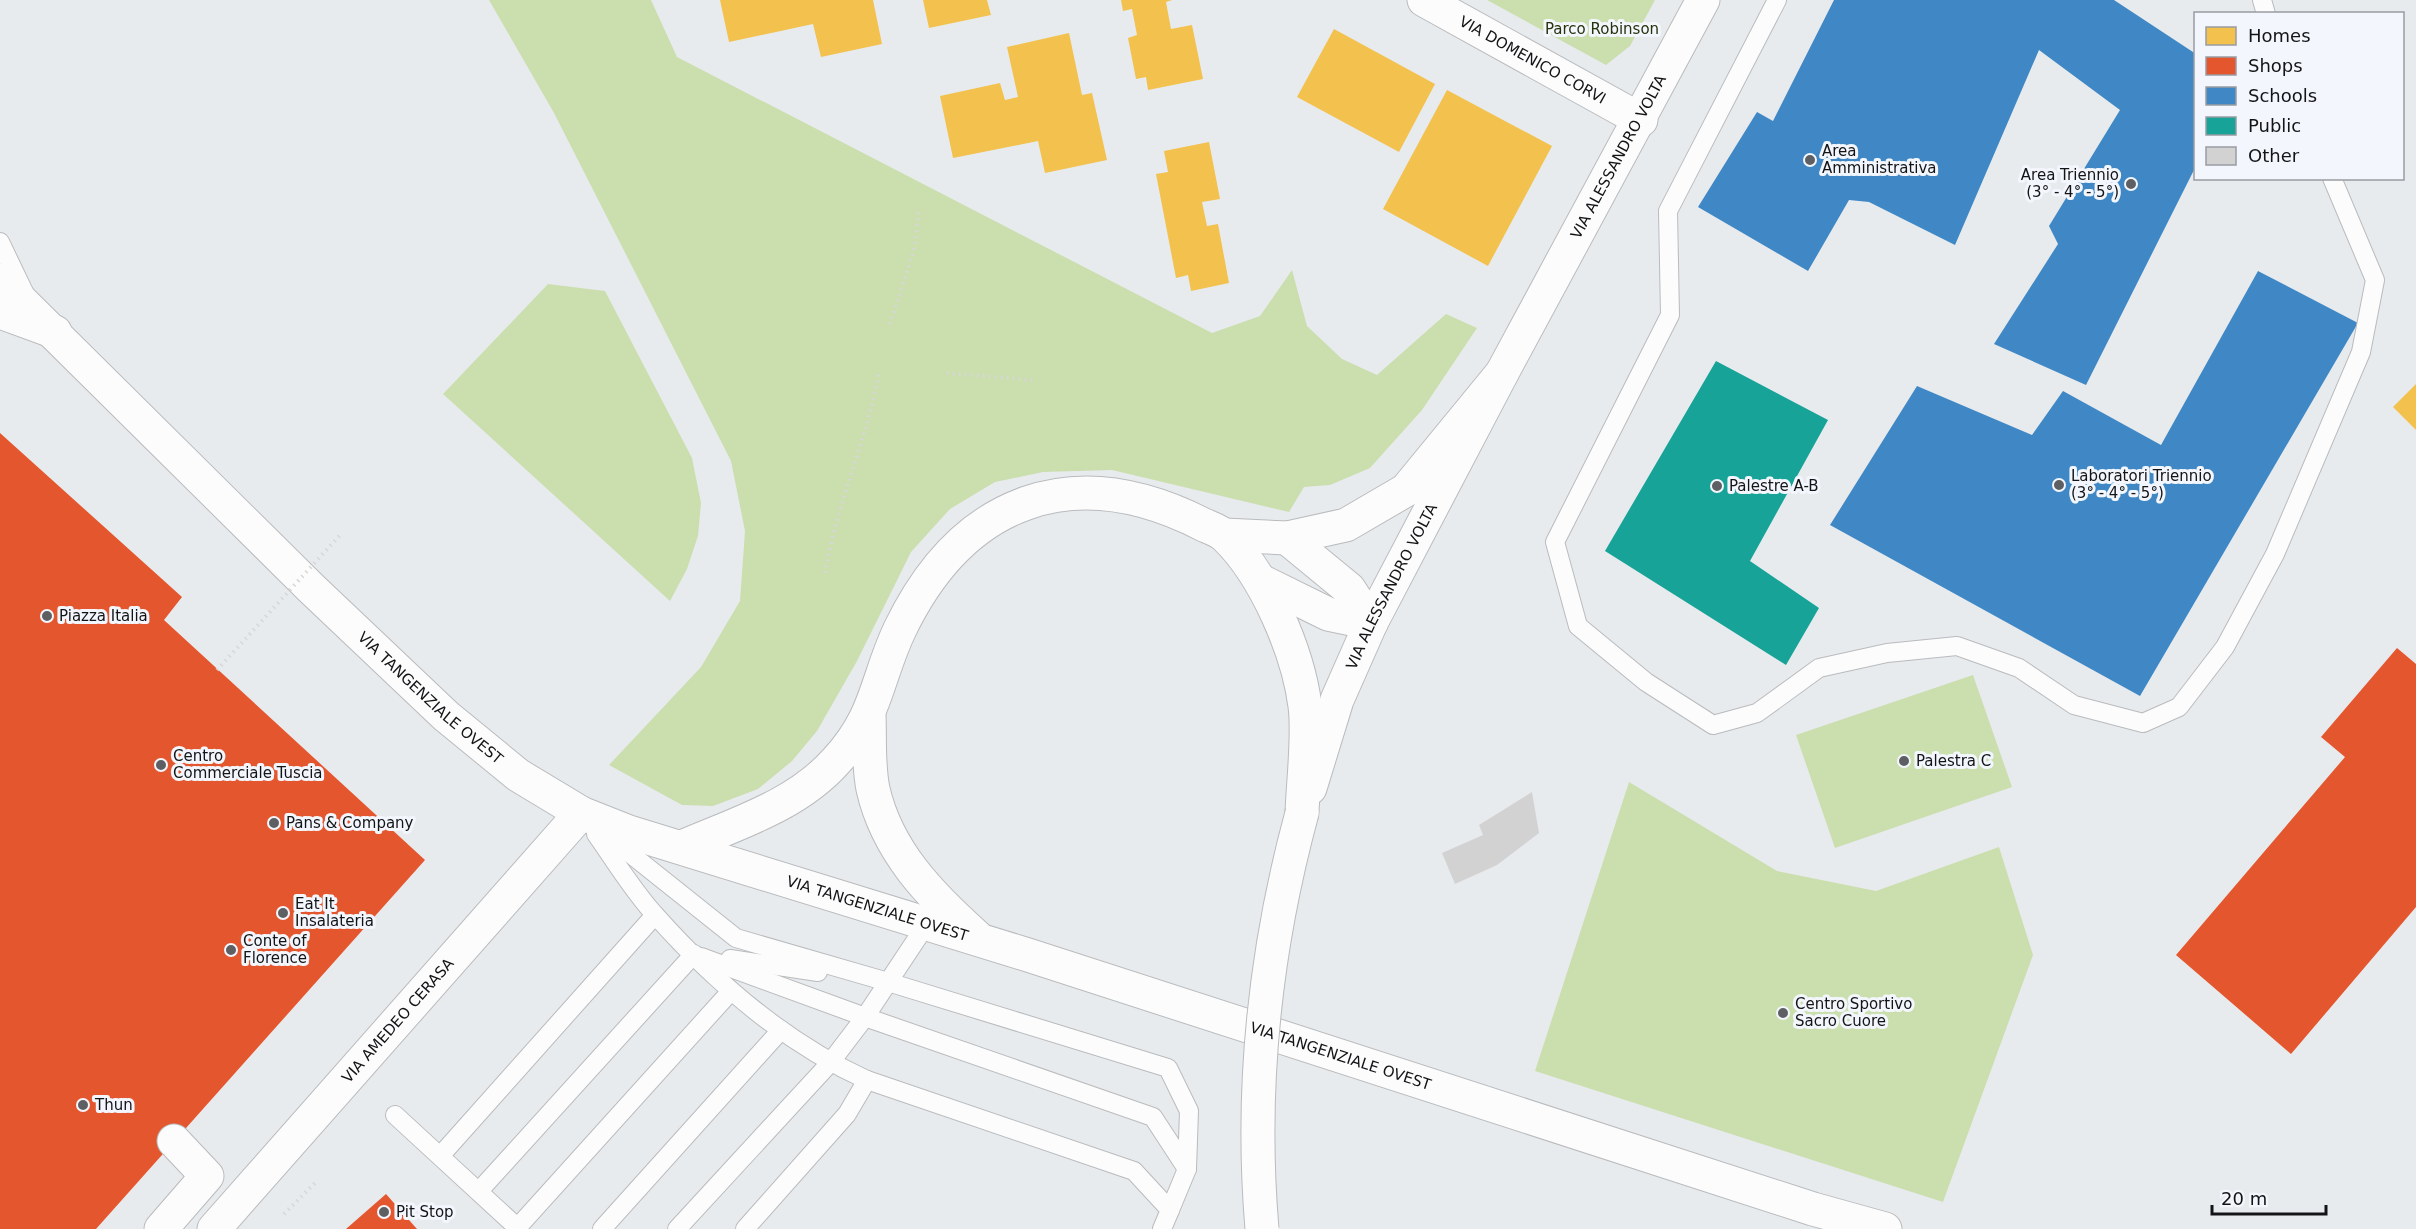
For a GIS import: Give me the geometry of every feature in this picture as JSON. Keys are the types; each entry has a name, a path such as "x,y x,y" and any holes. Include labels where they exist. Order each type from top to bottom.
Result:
{"main road":[{"name":"VIA DOMENICO CORVI","path":"1424,0 1641,120"},
{"name":"VIA ALESSANDRO VOLTA","path":"1262,1229 1257,1175 1257,1116 1263,1012 1277,915 1302,813 1337,700 1371,623 1502,373 1704,0"},
{"name":"VIA TANGENZIALE OVEST","path":"0,280 45,322 311,588 446,716 518,775 581,813 629,832 982,941 1813,1209 1885,1229"},
{"path":"0,312 45,322"},
{"path":"682,848 742,823 813,782 835,763 869,716 900,629 935,569 962,542 991,519 1031,499 1062,494 1095,494 1130,498 1162,506 1224,535 1287,538 1346,525 1406,490 1502,373"},
{"path":"1224,535 1261,581 1288,642 1305,706 1302,813"},
{"path":"1287,538 1349,589 1371,623"},
{"path":"1261,581 1328,614 1371,623"},
{"path":"869,716 869,760 879,812 910,869 935,900 982,941"},
{"name":"VIA AMEDEO CERASA","path":"213,1229 581,813"},
{"path":"161,1229 207,1176 174,1141"},
{"path":"1813,1209 1841,1229"}],"lane":[{"path":"1774,1 1668,211 1670,315 1555,542 1578,626 1646,682 1713,724 1757,713 1819,668 1887,653 1957,646 2019,668 2074,705 2143,723 2179,707 2225,647 2275,554 2361,352 2375,280 2333,180"},
{"name":"VIA TANGENZIALE OVEST","path":"0,242 45,322"},
{"path":"581,813 655,915 732,992 781,1030 830,1063 867,1080 1134,1171 1170,1210"},
{"path":"581,813 736,938 1168,1068 1189,1111 1187,1169 1162,1229"},
{"path":"441,1155 655,915"},
{"path":"677,1229 830,1063 865,1017 926,925"},
{"path":"694,954 888,982"},
{"path":"694,954 865,1017 1153,1117 1187,1169"},
{"path":"479,1191 694,954"},
{"path":"395,1115 518,1228 732,992"},
{"path":"602,1229 781,1030"},
{"path":"745,1229 847,1114 867,1080"}],"path":[{"path":"890,324 914,250 919,209"},
{"path":"947,372 1032,380"},
{"path":"825,573 844,489 872,406 879,375"},
{"path":"217,670 341,534"},
{"path":"284,1214 318,1180"}],"green space":[{"path":"489,0 651,0 677,57 1212,333 1260,316 1292,270 1307,326 1342,359 1377,375 1446,314 1477,328 1422,410 1370,468 1330,485 1304,487 1289,512 1112,470 1043,472 995,482 950,509 911,552 857,661 817,731 792,761 758,789 713,806 682,805 609,765 701,667 740,601 745,531 731,461 554,113"},
{"name":"Parco Robinson","path":"1487,0 1655,0 1630,46 1606,65"},
{"path":"548,284 605,291 692,458 701,503 698,536 687,569 670,601 443,394"},
{"name":"Palestra C","path":"1973,675 2012,787 1835,848 1796,735"},
{"name":"Centro Sportivo Sacro Cuore","path":"1629,782 1777,871 1876,891 1999,847 2033,955 1943,1202 1535,1071"}],"building: Homes":[{"path":"720,0 873,0 882,44 821,57 813,24 729,42"},
{"path":"923,0 987,0 991,15 929,28"},
{"path":"1121,0 1172,0 1166,2 1171,29 1192,25 1203,79 1148,90 1146,77 1136,79 1128,38 1137,35 1132,9 1123,11"},
{"path":"1334,29 1435,84 1399,152 1297,97"},
{"path":"1069,33 1082,95 1092,93 1107,160 1045,173 1038,141 953,158 940,96 1000,83 1005,100 1018,97 1007,47"},
{"path":"1447,90 1552,146 1488,266 1383,209"},
{"path":"1209,142 1220,199 1202,202 1207,226 1218,224 1229,283 1191,291 1188,275 1176,278 1156,174 1168,172 1164,151"},
{"path":"2416,384 2416,430 2393,407"}],"building: Shops":[{"name":"Centro Commerciale Tuscia","path":"0,433 182,597 164,620 425,860 96,1229 0,1229"},
{"path":"2397,648 2416,664 2416,907 2291,1054 2176,955 2345,757 2321,737"},
{"name":"Pit Stop","path":"386,1194 417,1229 346,1229"}],"building: Schools":[{"name":"Area Triennio (3° - 4° - 5°)","path":"1834,0 2114,0 2194,53 2194,170 2086,385 1994,344 2058,244 2049,226 2120,110 2039,50 1955,245 1869,202 1849,200 1808,271 1698,207 1757,112 1773,121"},
{"name":"Laboratori Triennio (3° - 4° - 5°)","path":"2258,271 2358,323 2140,696 1830,525 1917,386 2032,435 2063,391 2161,445"}],"building: Public":[{"name":"Palestre A-B","path":"1716,361 1828,420 1750,561 1819,608 1786,665 1605,551"}],"building: Other":[{"path":"1532,792 1539,833 1497,865 1455,884 1442,853 1483,835 1479,825"}],"place":[{"name":"Area Amministrativa","path":"1810,160"},
{"name":"Area Triennio (3° - 4° - 5°)","path":"2131,184"},
{"name":"Laboratori Triennio (3° - 4° - 5°)","path":"2059,485"},
{"name":"Palestre A-B","path":"1717,486"},
{"name":"Piazza Italia","path":"47,616"},
{"name":"Palestra C","path":"1904,761"},
{"name":"Centro Commerciale Tuscia","path":"161,765"},
{"name":"Pans & Company","path":"274,823"},
{"name":"Eat It Insalateria","path":"283,913"},
{"name":"Conte of Florence","path":"231,950"},
{"name":"Centro Sportivo Sacro Cuore","path":"1783,1013"},
{"name":"Thun","path":"83,1105"},
{"name":"Pit Stop","path":"384,1212"}]}
